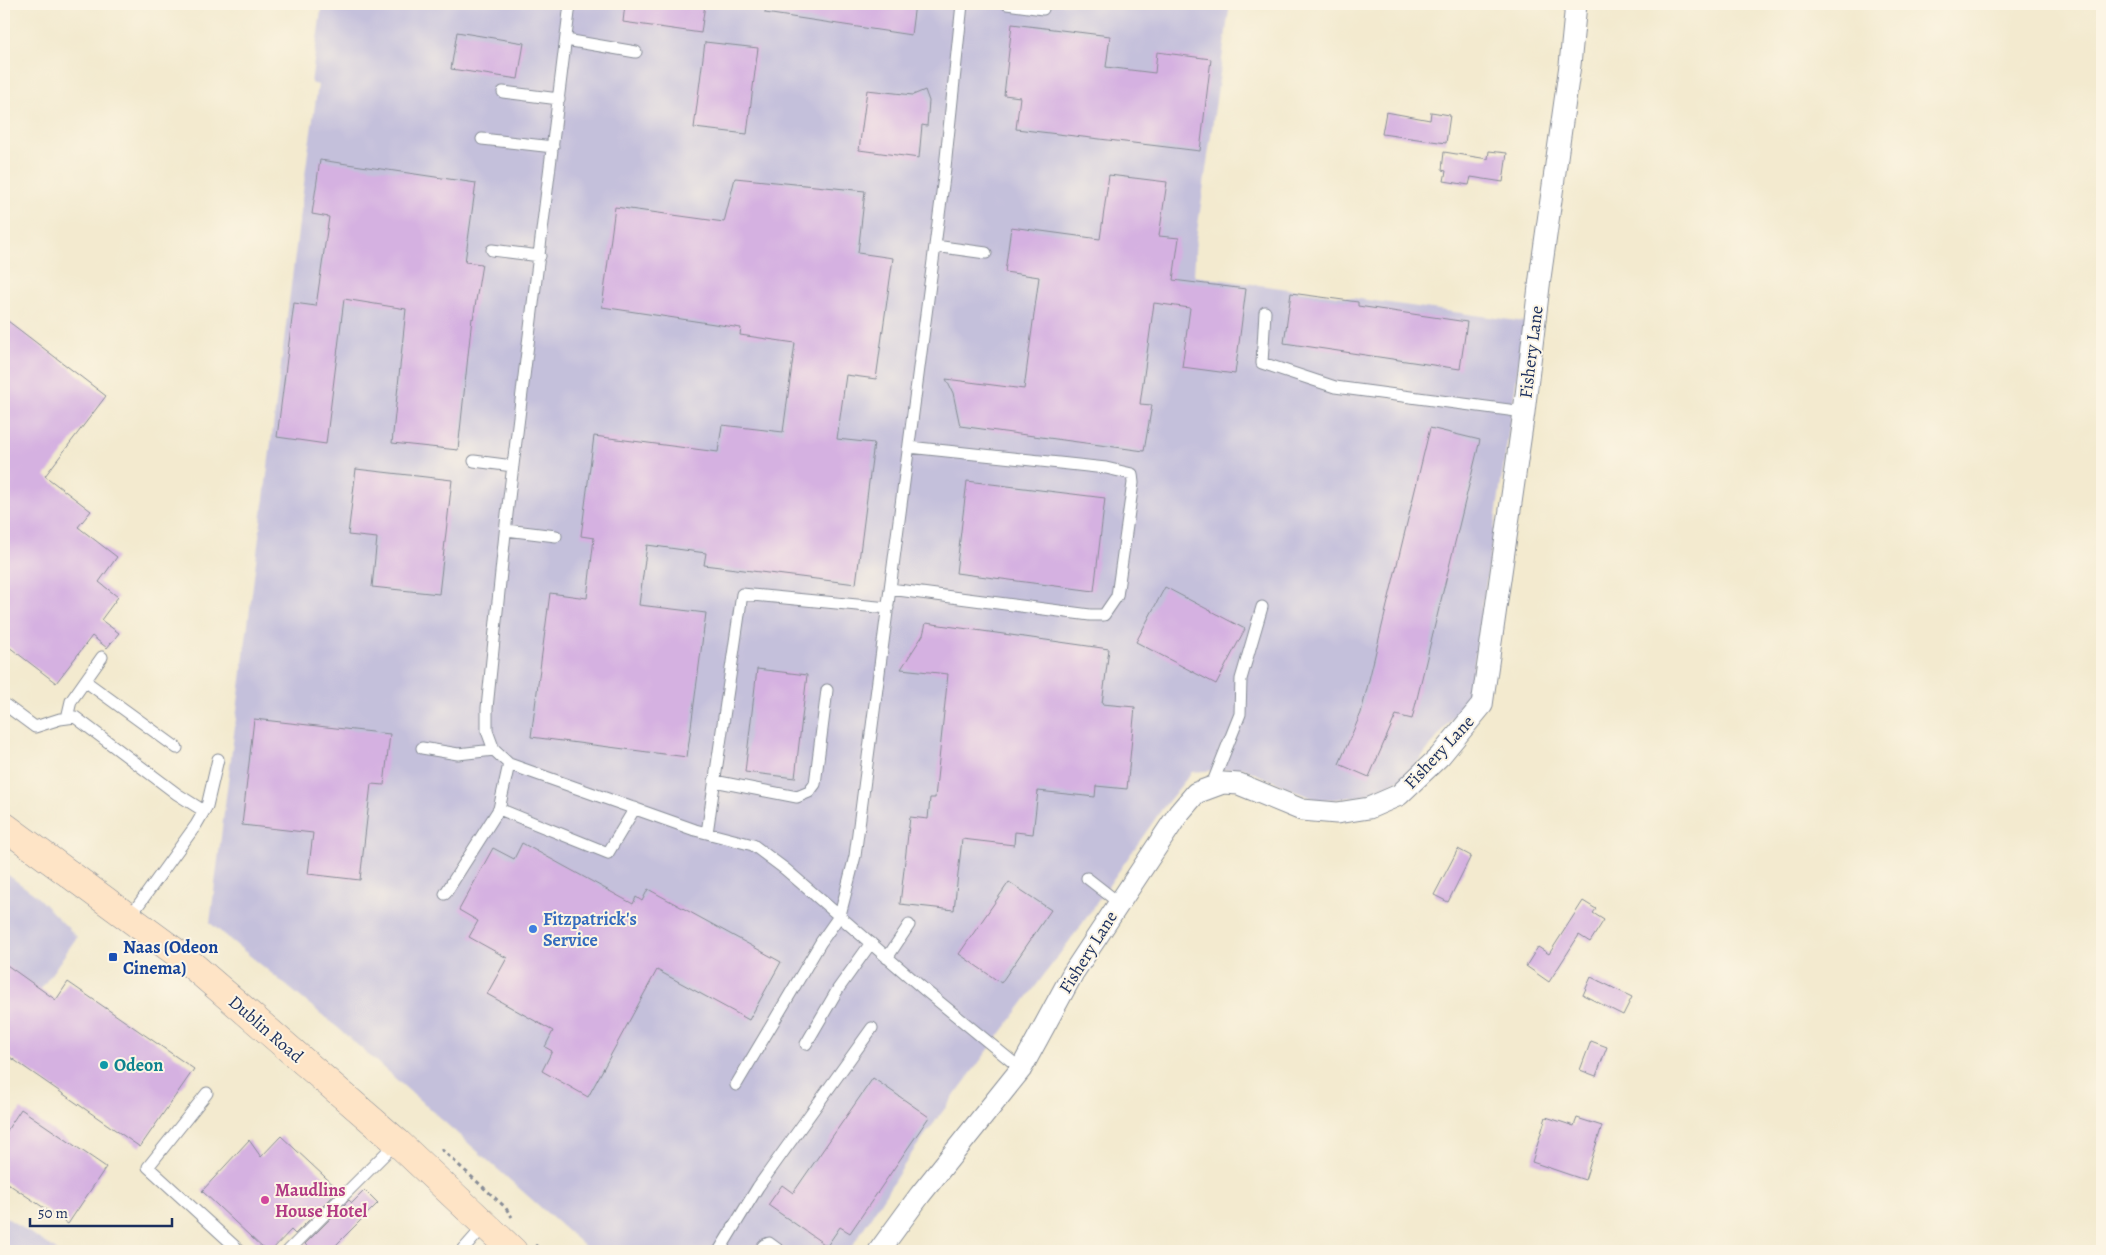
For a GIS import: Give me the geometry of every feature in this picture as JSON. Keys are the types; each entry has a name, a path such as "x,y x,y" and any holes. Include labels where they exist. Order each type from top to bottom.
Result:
{"main road":[{"name":"Dublin Road","path":"4,826 185,959 397,1142 513,1251"}],"street":[{"name":"Fishery Lane","path":"879,1251 920,1195 1021,1069 1073,973 1179,813 1196,793 1223,783 1239,784 1302,810 1337,814 1369,808 1399,795 1440,756 1482,705 1524,412 1570,65 1576,4"}],"lane":[{"path":"570,4 513,466 487,708 487,731 494,750 509,764 707,833 753,845 785,869 1021,1069"},
{"path":"736,1086 821,942 840,915 855,856 935,246 962,4"},
{"path":"1007,4 1042,9"},
{"path":"566,40 636,52"},
{"path":"503,92 559,100"},
{"path":"482,139 553,147"},
{"path":"935,246 986,253"},
{"path":"492,250 540,256"},
{"path":"1266,312 1262,363 1335,387 1524,412"},
{"path":"890,589 1090,615 1104,615 1116,596 1133,483 1132,474 1106,468 909,446"},
{"path":"474,462 513,466"},
{"path":"506,530 556,536"},
{"path":"707,833 742,594 888,608"},
{"path":"1212,787 1240,714 1241,679 1262,607"},
{"path":"67,718 71,701 102,658"},
{"path":"86,681 177,748"},
{"path":"714,781 797,798 809,792 816,784 827,690"},
{"path":"4,704 35,727 75,717 176,794 204,811"},
{"path":"422,748 458,754 494,750"},
{"path":"129,918 207,806 218,759"},
{"path":"445,894 498,809 509,764"},
{"path":"498,809 608,853 635,808"},
{"path":"1087,878 1119,904"},
{"path":"888,958 909,925"},
{"path":"806,1044 838,989 871,943"},
{"path":"718,1251 758,1187 872,1028"},
{"path":"207,1093 148,1167 240,1251"},
{"path":"288,1251 397,1142"},
{"path":"462,1251 485,1225"},
{"path":"759,1251 764,1245 769,1243 780,1251"}],"shaded area":[{"path":"322,4 1230,4 1196,239 1194,276 1525,322 1469,697 1406,777 1363,796 1319,801 1243,768 1192,772 1162,809 1082,924 914,1150 849,1251 590,1251 337,1027 210,923 318,85 311,83"},
{"path":"4,872 34,894 77,937 4,1042"},
{"path":"4,1216 58,1251 4,1251"}],"building":[{"path":"625,4 705,4 701,33 623,22"},
{"path":"766,4 915,4 911,35 765,13"},
{"path":"1012,24 1110,36 1106,67 1155,73 1157,52 1211,59 1200,151 1016,129 1020,97 1004,95"},
{"path":"457,32 524,43 518,79 451,69"},
{"path":"705,42 758,48 747,134 694,128"},
{"path":"867,90 913,95 925,90 929,101 927,126 922,125 919,158 859,150"},
{"path":"1386,112 1430,120 1431,112 1450,115 1446,143 1382,134"},
{"path":"1489,151 1507,153 1503,182 1471,177 1469,185 1444,181 1446,171 1442,170 1444,152 1488,159"},
{"path":"320,160 476,183 465,262 482,264 472,318 458,450 392,443 406,309 344,299 326,444 277,437 294,303 316,306 329,217 312,214"},
{"path":"1109,175 1167,182 1159,236 1179,238 1173,280 1246,289 1235,374 1182,367 1190,308 1154,303 1140,404 1152,405 1144,451 960,426 953,393 946,379 1024,389 1039,277 1005,272 1011,227 1100,239"},
{"path":"735,178 865,191 858,253 893,258 876,379 846,375 837,439 874,443 856,584 704,565 706,553 647,545 639,605 706,613 687,757 531,737 550,593 587,598 594,538 581,536 594,436 718,452 722,425 783,432 795,343 740,335 741,328 602,307 615,207 724,222"},
{"path":"1291,293 1358,302 1358,306 1467,322 1460,369 1284,343"},
{"path":"4,318 106,396 45,476 91,511 78,527 117,557 99,582 118,597 101,620 119,633 107,648 92,636 56,683 4,643"},
{"path":"1430,428 1480,440 1412,719 1396,715 1369,777 1339,764 1361,713"},
{"path":"356,469 452,480 439,594 372,587 377,538 348,535"},
{"path":"967,481 1105,498 1094,591 956,573"},
{"path":"1165,587 1245,629 1216,684 1136,642"},
{"path":"926,623 1109,649 1102,704 1135,707 1127,789 1096,786 1095,797 1038,791 1033,834 1015,832 1014,845 962,839 954,910 900,904 910,817 928,819 930,798 935,798 948,674 901,669 923,635"},
{"path":"757,669 807,675 795,778 745,772"},
{"path":"254,719 390,734 384,785 371,784 360,880 308,874 313,833 242,825"},
{"path":"522,843 633,904 636,897 642,901 648,889 781,962 749,1020 657,970 588,1097 542,1071 552,1051 545,1047 553,1031 487,994 507,958 469,937 478,921 459,910 493,848 514,859"},
{"path":"1458,849 1471,856 1448,902 1434,895"},
{"path":"1009,882 1051,910 1001,983 959,954"},
{"path":"1583,901 1596,909 1593,913 1604,920 1590,942 1579,935 1549,982 1526,966 1538,947 1549,954"},
{"name":"Odeon","path":"4,963 56,1000 68,982 194,1069 140,1147 4,1053"},
{"path":"1591,977 1632,997 1623,1015 1583,995"},
{"path":"1591,1041 1607,1047 1596,1076 1580,1070"},
{"path":"873,1078 929,1117 850,1233 840,1227 827,1246 768,1205 782,1185 793,1193"},
{"path":"21,1109 106,1167 68,1224 4,1181 4,1135"},
{"path":"1546,1117 1574,1126 1577,1118 1602,1126 1585,1180 1532,1162"},
{"name":"Maudlins House Hotel","path":"281,1136 339,1190 295,1234 291,1230 271,1251 266,1251 202,1191 249,1140 261,1157"},
{"path":"365,1190 378,1203 330,1251 312,1251 305,1244 349,1200 352,1203"}],"place":[{"name":"Fitzpatrick's Service","path":"533,929"},
{"name":"Naas (Odeon Cinema)","path":"113,957"},
{"name":"Odeon","path":"104,1065"},
{"name":"Maudlins House Hotel","path":"265,1200"}]}
